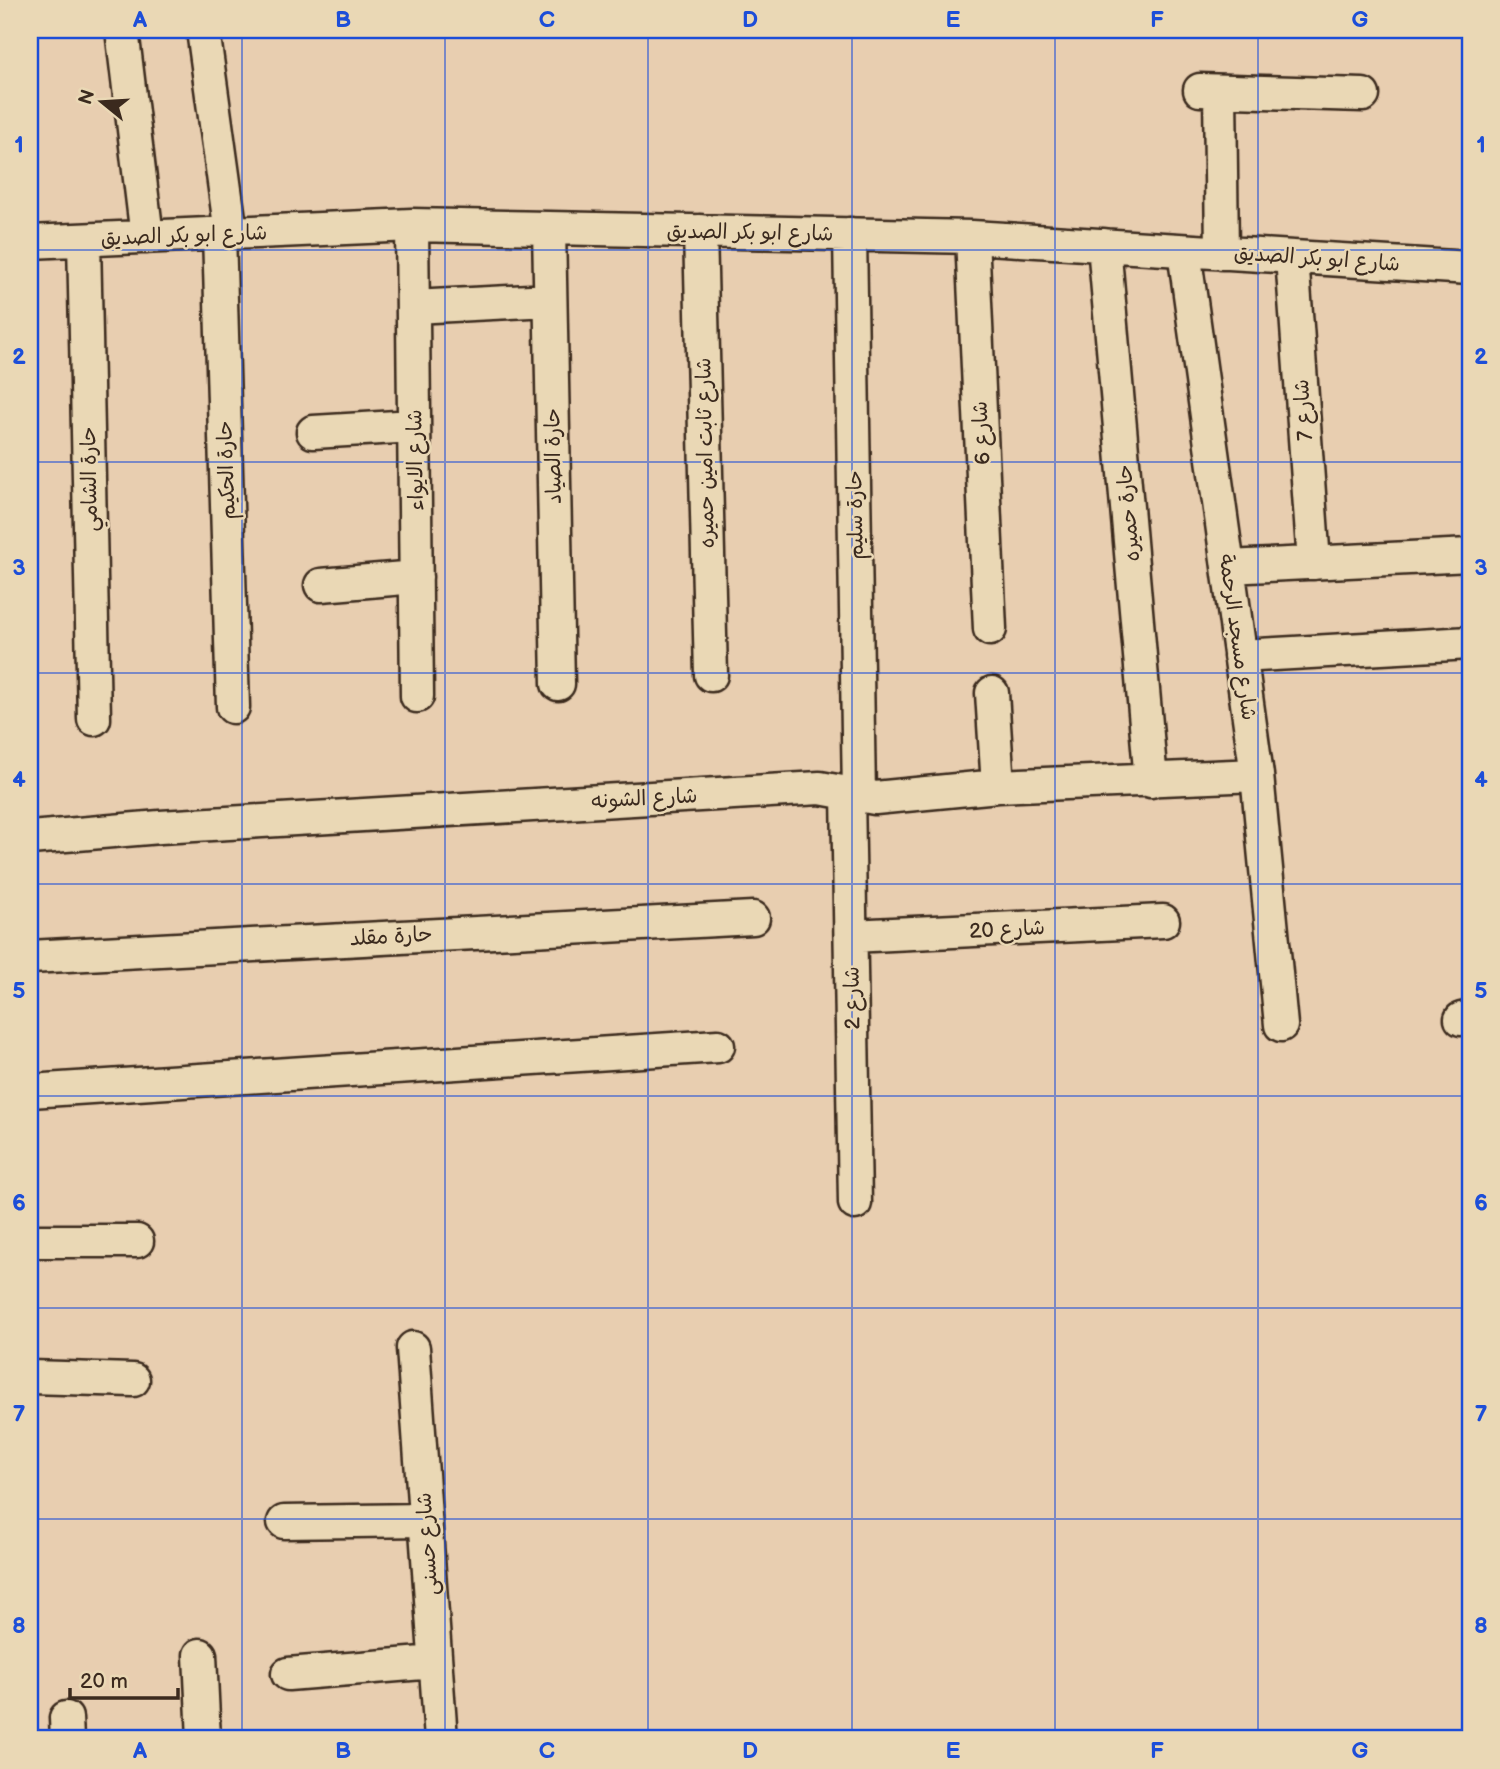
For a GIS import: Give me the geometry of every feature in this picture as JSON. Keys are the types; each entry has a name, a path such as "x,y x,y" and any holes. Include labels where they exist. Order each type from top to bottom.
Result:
{"street":[{"path":"122,30 147,237"},
{"name":"حارة الحكيم","path":"203,30 225,233 233,707"},
{"path":"1222,253 1210,91 1363,96"},
{"name":"شارع ابو بكر الصديق","path":"30,242 412,225 972,237 1470,268"},
{"name":"شارع الايواء","path":"412,225 417,696"},
{"name":"حارة الصياد","path":"549,228 558,684"},
{"name":"شارع ثابت امين حميره","path":"700,231 710,675"},
{"name":"حارة سليم","path":"850,234 853,795"},
{"name":"شارع 6","path":"972,237 990,629"},
{"name":"حارة الشامي","path":"84,240 94,719"},
{"name":"حارة حميره","path":"1104,244 1151,781"},
{"name":"شارع مسجد الرحمة","path":"1184,251 1257,775 1281,1025"},
{"name":"شارع 7","path":"1292,257 1314,563"},
{"path":"413,307 550,300"},
{"path":"313,432 414,426"},
{"path":"1228,567 1470,555"},
{"path":"321,586 416,577"},
{"path":"1240,656 1470,643"},
{"path":"992,694 998,786"},
{"name":"شارع الشونه","path":"30,838 160,827 820,788 875,798 998,786 1257,775"},
{"name":"شارع 2","path":"853,795 851,936 855,1203"},
{"name":"حارة مقلد","path":"30,957 753,918"},
{"name":"شارع 20","path":"851,936 1163,922"},
{"path":"30,1091 718,1046"},
{"path":"30,1241 137,1241"},
{"name":"شارع حسنى","path":"413,1348 441,1739"},
{"path":"30,1377 134,1380"},
{"path":"284,1522 425,1520"},
{"path":"200,1656 204,1739"},
{"path":"288,1674 435,1662"}]}
